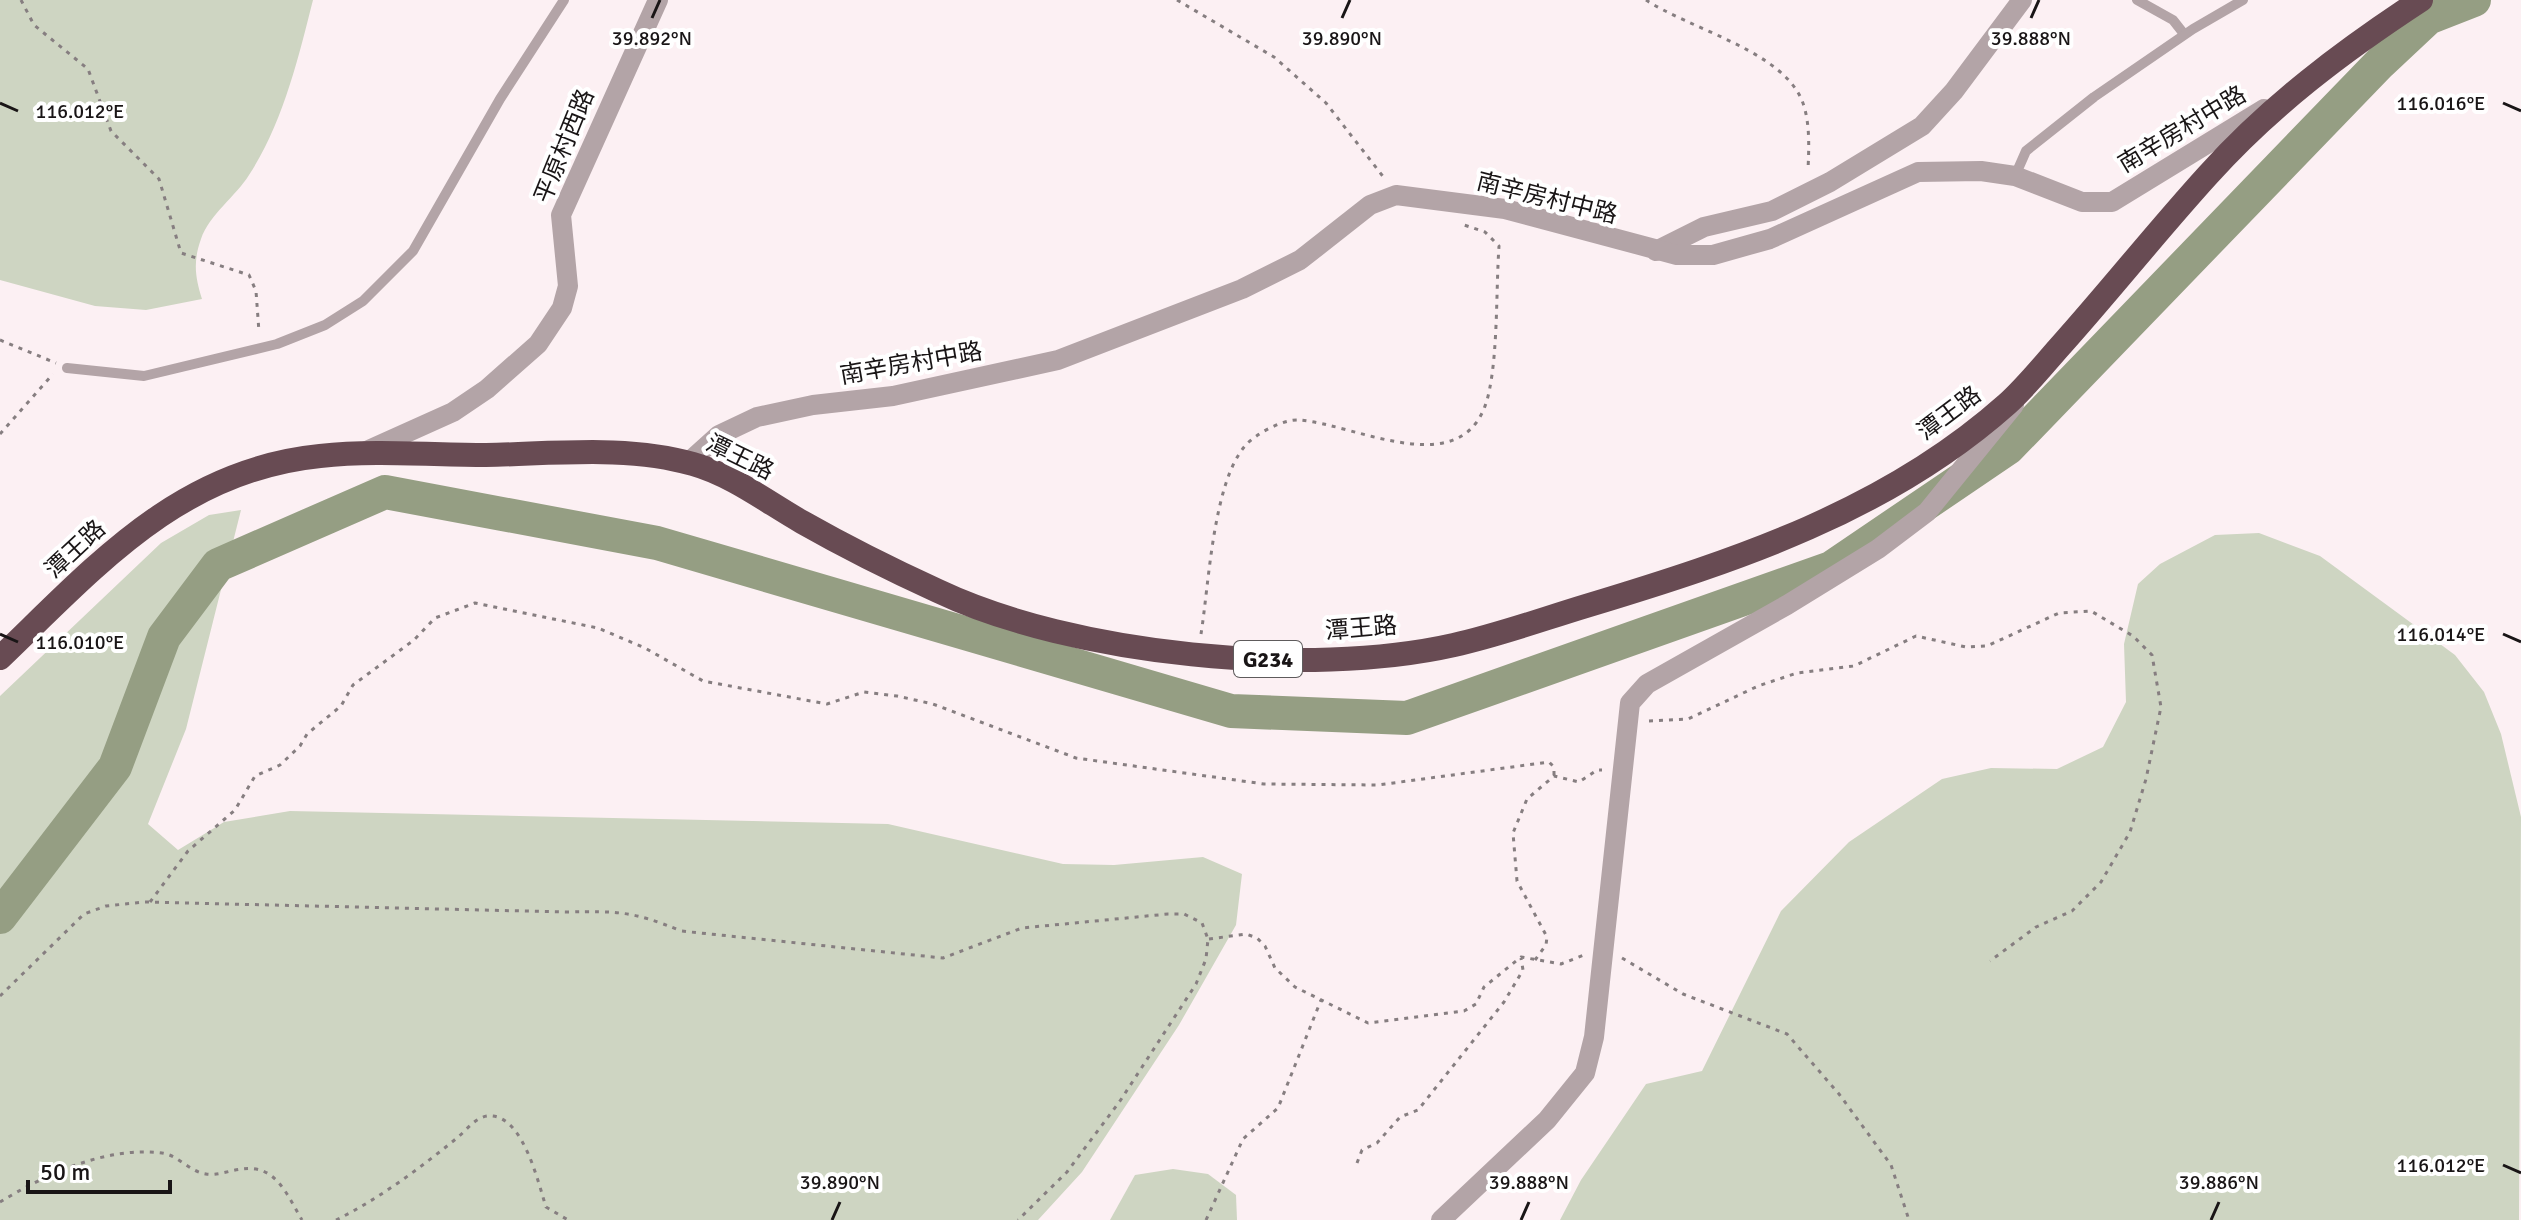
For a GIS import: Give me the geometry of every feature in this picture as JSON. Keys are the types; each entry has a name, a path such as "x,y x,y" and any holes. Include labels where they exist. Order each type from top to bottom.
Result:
{"highway":[{"name":"潭王路","path":"0,658 139,527 187,496 244,474 310,457 363,453 571,453 650,456 689,462 719,473 812,527 943,594 1013,621 1082,638 1230,658 1346,661 1453,646 1703,571 1879,497 1948,451 2011,402 2209,174 2270,112 2352,45 2421,0"}],"street":[{"name":"平原村西路","path":"363,453 453,412 487,389 538,344 562,308 568,286 561,215 658,0"},
{"path":"1656,251 1704,227 1772,211 1922,126 1954,91 2022,0"},
{"name":"南辛房村中路","path":"689,462 719,435 757,417 813,405 893,396 1058,360 1242,289 1300,260 1370,205 1396,195 1505,209 1677,255 1713,255 1770,239 1918,172 1946,169 2015,176 2082,202 2112,202 2301,86"},
{"path":"1441,1220 1547,1120 1585,1073 1594,1037 1619,774 1630,703 1647,684 1800,597 1878,549 1927,512 1982,449 2050,357"}],"lane":[{"path":"67,368 144,376 260,348 325,325 363,301 413,251 500,99 564,0"},
{"path":"2137,0 2173,20 2184,34"},
{"path":"2015,176 2026,151 2094,97 2184,34 2243,0"}],"path":[{"path":"21,0 34,25 88,69 111,131 159,179 181,253 249,275 256,291 260,348"},
{"path":"1177,0 1284,66 1326,103 1396,195"},
{"path":"1646,0 1783,73 1799,94 1810,140 1807,193"},
{"path":"1198,654 1225,480 1246,445 1270,428 1297,419 1398,444 1421,445 1459,438 1478,420 1489,393 1499,246 1485,232 1448,220"},
{"path":"0,340 60,365 0,434"},
{"path":"150,902 188,851 235,810 255,776 280,765 290,756 307,734 341,706 353,685 414,640 435,618 475,603 598,628 645,648 703,681 827,704 864,692 897,696 933,704 1076,758 1264,784 1378,785 1549,762 1554,776"},
{"path":"1627,719 1664,722 1688,719 1758,686 1797,673 1854,666 1916,636 1966,647 1987,646 2059,613 2091,611 2133,636 2152,655 2161,707 2146,779 2130,832 2101,882 2072,911 2036,927 1990,961"},
{"path":"1554,776 1579,782 1597,770 1619,774"},
{"path":"1535,960 1547,937 1517,881 1513,833 1527,799 1554,776"},
{"path":"0,996 84,914 106,906 150,902 567,912 610,909 652,919 681,931 943,958 978,948 1022,928 1168,914 1184,914 1202,923 1208,939 1206,959 1196,984 1120,1101 1067,1172 1018,1220"},
{"path":"1208,939 1246,934 1257,938 1287,981 1368,1023 1464,1011 1476,1004 1484,987 1521,957"},
{"path":"1521,957 1561,964 1602,946 1683,994 1787,1034 1839,1094 1891,1165 1909,1220"},
{"path":"1357,1163 1362,1150 1377,1143 1400,1117 1418,1110 1475,1040 1523,970 1521,957"},
{"path":"1206,1220 1243,1139 1278,1108 1321,999"},
{"path":"336,1220 417,1168 479,1118 494,1116 508,1123 527,1148 546,1207 568,1220"},
{"path":"0,1202 78,1164 138,1152 165,1153 205,1174 245,1168 262,1169 279,1181 302,1220"}],"green space":[{"path":"0,0 313,0 288,90 271,134 249,175 210,222 201,239 196,269 202,299 146,310 95,306 0,280"},
{"path":"241,510 186,729 148,824 178,850 224,822 290,811 888,824 1063,864 1114,865 1203,857 1242,874 1236,925 1179,1025 1082,1172 1038,1220 0,1220 0,696 161,543 209,515"},
{"path":"2259,533 2320,556 2455,655 2484,692 2501,734 2521,817 2519,1220 1560,1220 1581,1180 1646,1084 1702,1071 1781,911 1849,842 1942,779 1991,768 2057,769 2103,747 2126,702 2124,644 2138,584 2160,564 2215,535"},
{"path":"1173,1169 1208,1174 1236,1195 1237,1220 1110,1220 1135,1175"}],"waterway":[{"path":"0,917 115,767 164,637 218,565 385,492 657,543 1231,711 1407,718 1831,568 2008,448 2380,63 2428,18 2474,0"}]}
